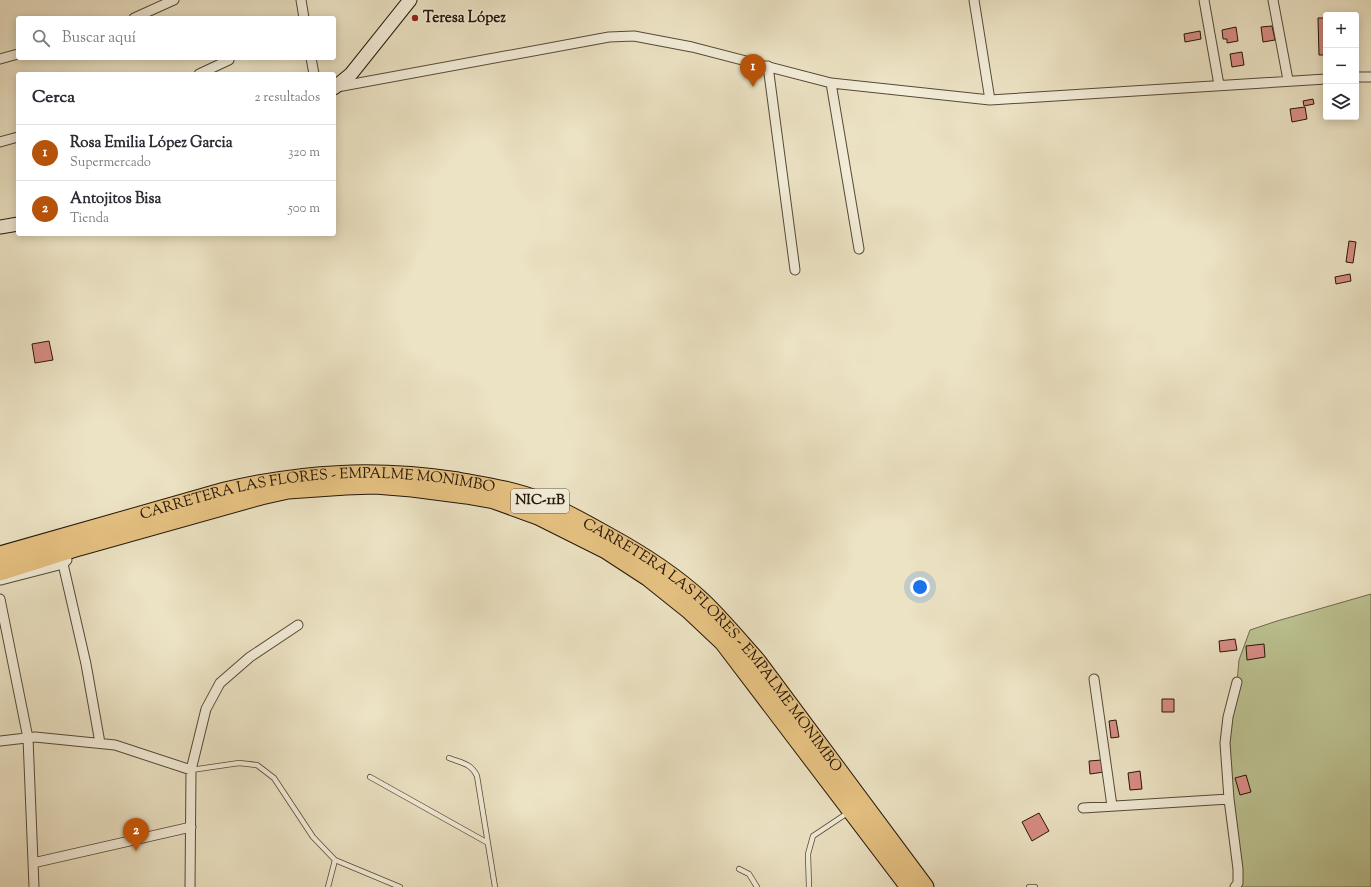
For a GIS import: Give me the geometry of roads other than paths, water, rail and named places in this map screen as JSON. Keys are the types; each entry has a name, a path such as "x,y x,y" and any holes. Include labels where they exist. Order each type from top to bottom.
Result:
{"highway":[{"name":"CARRETERA LAS FLORES - EMPALME MONIMBO","path":"0,555 225,491 256,483 300,477 358,473 420,476 480,485 536,500 567,514 630,548 656,565 702,601 757,661 925,887"},
{"name":"CARRETERA LAS FLORES - EMPALME MONIMBO","path":"0,572 79,547 238,501 288,490 375,485 412,488 494,500 520,508 606,550 649,578 689,610 723,642 909,887"}],"street":[{"path":"138,16 174,0"},
{"path":"301,0 304,16"},
{"path":"336,86 352,74 410,0"},
{"path":"974,0 990,100"},
{"path":"1204,0 1219,85"},
{"path":"1273,0 1288,80"},
{"path":"336,87 609,37 634,36 684,45 831,83 990,100 1288,80 1323,79"},
{"path":"0,59 16,55"},
{"path":"204,72 229,60"},
{"path":"311,60 314,72"},
{"path":"768,66 795,270"},
{"path":"1359,77 1371,77"},
{"path":"831,83 859,249"},
{"path":"0,142 16,138"},
{"path":"0,228 16,224"},
{"path":"0,580 63,564 79,547"},
{"path":"63,564 86,664 100,744"},
{"path":"0,599 28,738 34,887"},
{"path":"190,887 191,770 206,709 220,683 250,657 298,625"},
{"path":"1094,680 1112,806"},
{"path":"1235,887 1238,883 1238,869 1229,799 1224,743 1228,716 1237,682"},
{"path":"0,741 35,737 115,745 191,770"},
{"path":"1083,808 1229,799"},
{"path":"33,863 191,827"}],"lane":[{"path":"449,758 474,769 477,776 495,887"},
{"path":"191,770 239,763 256,765 274,778 313,837 335,860 400,887"},
{"path":"370,777 488,842"},
{"path":"809,887 808,854 813,836 851,811"},
{"path":"328,887 335,860"},
{"path":"739,869 749,874 757,887"},
{"path":"1029,887 1035,887"}],"place":[{"name":"Teresa López","path":"415,18"},
{"name":"Rosa Emilia López Garcia","path":"753,87"},
{"name":"Antojitos Bisa","path":"136,851"}]}
